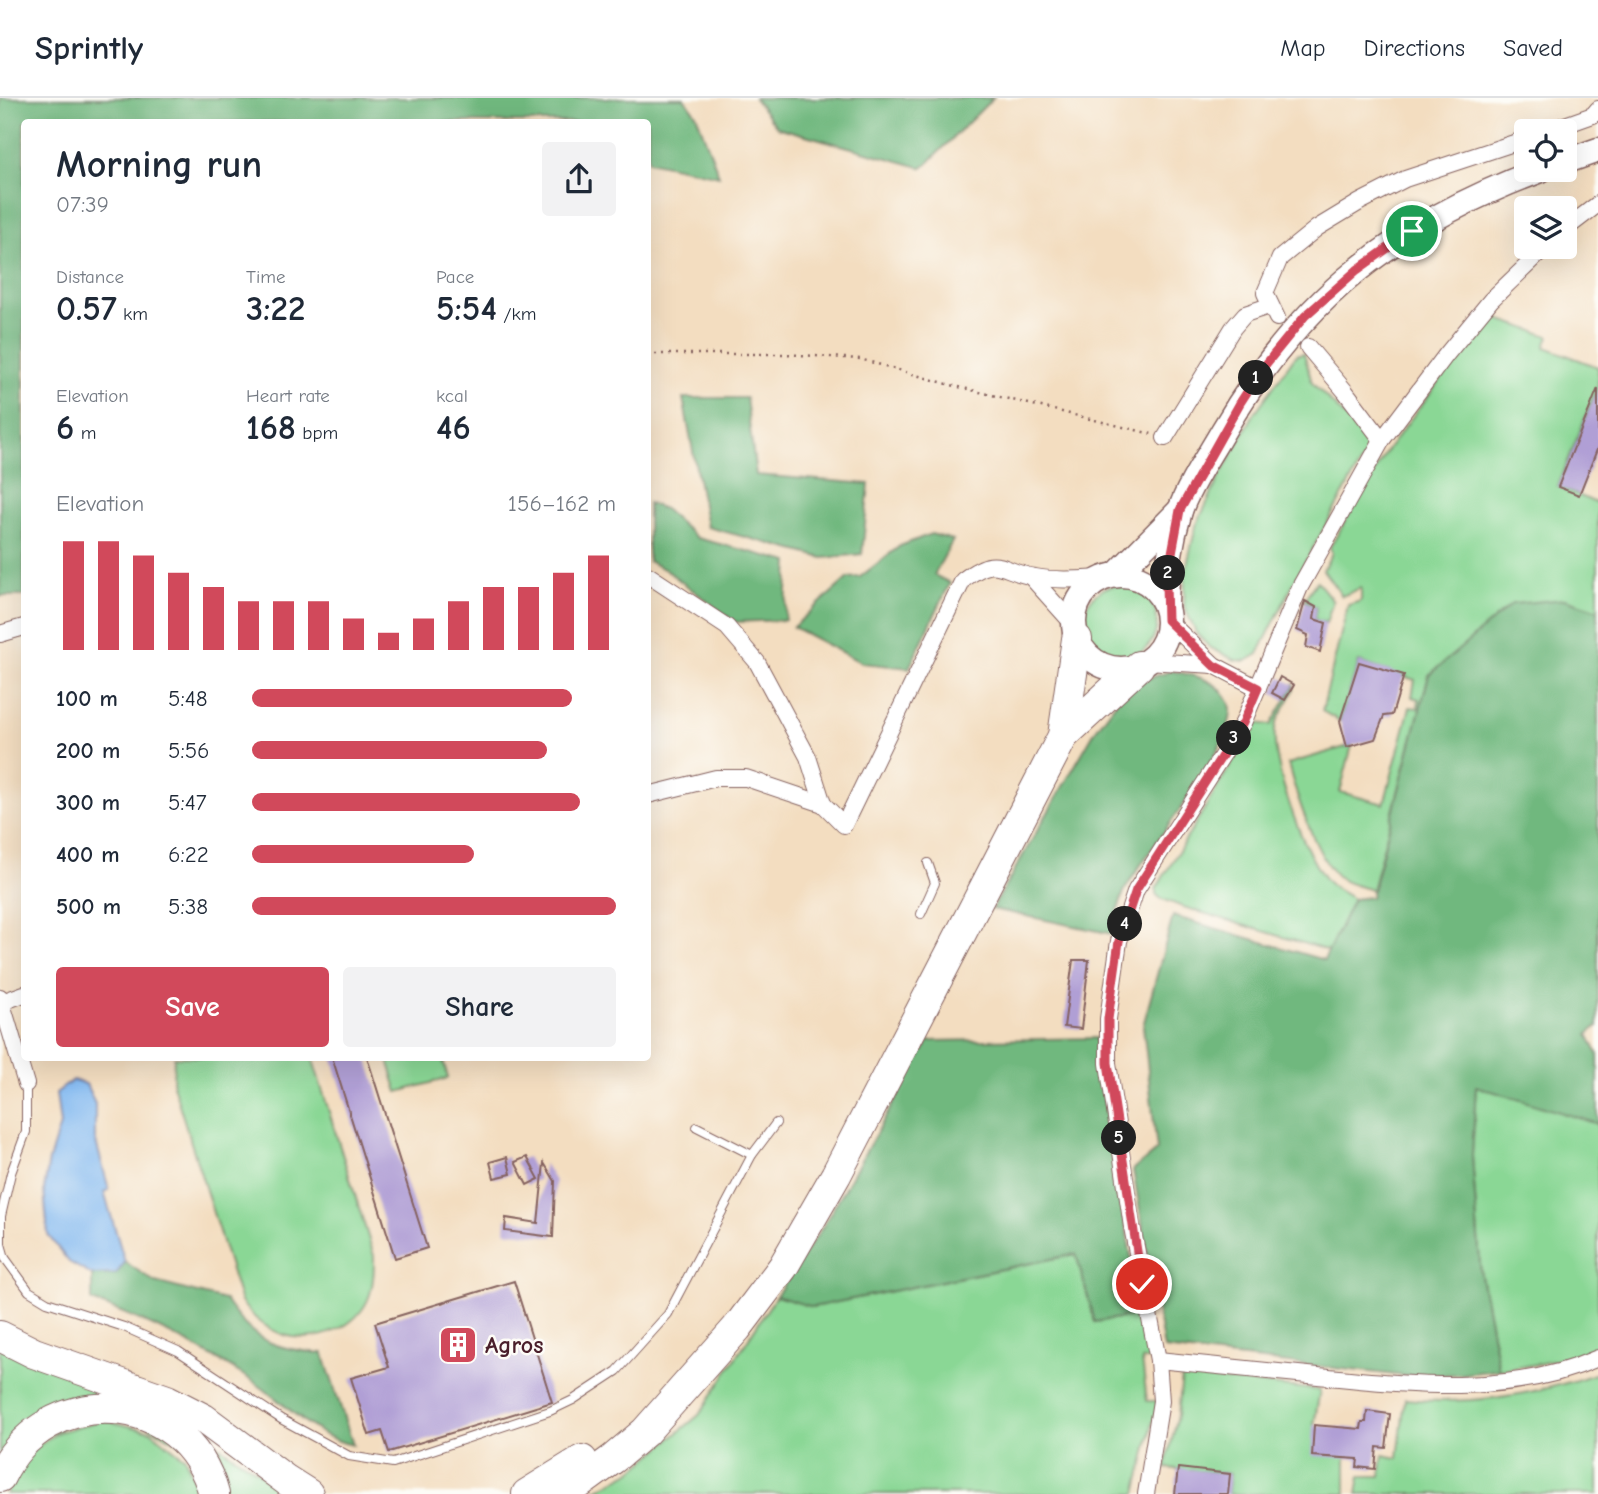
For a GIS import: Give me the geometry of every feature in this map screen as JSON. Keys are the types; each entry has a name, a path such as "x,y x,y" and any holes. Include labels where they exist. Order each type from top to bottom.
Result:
{"highway":[{"path":"1063,736 1075,632"},
{"path":"565,1494 632,1443 697,1374 761,1297 783,1266 818,1207 1063,736 1143,663"},
{"path":"0,1336 34,1353 167,1399 204,1419 285,1480 309,1494"},
{"path":"527,1494 617,1436 697,1374"},
{"path":"0,1477 11,1455 23,1441 56,1419 77,1410 101,1408 126,1410 146,1416 184,1440 200,1460 214,1494"}],"main road":[{"path":"1577,157 1598,150"},
{"path":"1180,510 1166,585 1167,612 1161,645 1143,663 1120,669 1096,661 1085,652 1075,632 1075,610 1081,597 1110,577 1180,510 1240,403 1262,369 1305,316 1357,270 1412,231 1464,202 1514,181"},
{"path":"1110,577 1133,576 1145,581 1161,596 1167,612"}],"street":[{"path":"1577,121 1593,116 1598,109"},
{"path":"1165,438 1233,328 1245,314 1273,312 1265,293 1280,258 1317,228 1405,179 1514,143"},
{"path":"1577,220 1598,204"},
{"path":"1146,1494 1161,1401 1157,1360 1132,1227 1108,1063 1108,1019 1119,941 1136,890 1243,723 1300,587 1382,440 1491,300 1534,259"},
{"path":"1308,348 1382,440"},
{"path":"651,794 716,778 746,778 823,804 844,825 963,580 979,567 1000,564 1031,577 1060,580 1110,577"},
{"path":"651,577 727,627 757,662 808,757 823,804"},
{"path":"1031,577 1075,632"},
{"path":"1167,612 1213,665 1258,688"},
{"path":"0,634 21,627"},
{"path":"1143,663 1213,665"},
{"path":"21,995 1,999 26,1084"},
{"path":"1157,1360 1414,1386 1492,1384 1540,1376 1598,1358"}],"lane":[{"path":"921,914 934,883 928,863"},
{"path":"26,1084 26,1132 10,1173 1,1216 1,1244 5,1258 29,1291 47,1302 124,1327 178,1351 281,1419 349,1456 393,1463 550,1411 573,1400 617,1371 668,1314 752,1155 776,1123"},
{"path":"697,1127 752,1155"}],"path":[{"path":"651,354 785,354 860,359 951,386 1165,438"}],"green space":[{"path":"0,98 684,98 696,114 719,176 651,162 651,119 21,119 21,596 0,596"},
{"path":"754,98 993,98 923,168 777,127"},
{"path":"1489,316 1549,336 1545,347 1598,367 1598,386 1558,486 1598,504 1598,610 1565,600 1429,675 1372,890 1341,879 1332,871 1308,826 1288,764 1352,745 1340,792 1384,804 1410,707 1418,708 1419,699 1412,697 1415,680 1359,662 1340,721 1322,711 1348,605 1361,601 1361,588 1342,596 1323,570 1332,553 1330,547 1388,449"},
{"path":"1304,353 1312,383 1366,438 1367,452 1295,580 1258,654 1246,661 1235,660 1209,647 1196,633 1184,606 1185,573 1196,526 1219,478 1254,414 1296,355"},
{"path":"683,398 746,398 756,475 869,484 862,554 823,558 707,527"},
{"path":"651,504 664,509 697,538 789,562 785,620 735,622 666,570 651,562"},
{"path":"931,534 953,540 934,575 950,583 909,668 862,663 793,627 848,578 860,577 900,546"},
{"path":"1317,581 1333,601 1326,623 1314,619 1316,607 1304,600"},
{"path":"1120,585 1141,591 1151,601 1157,622 1151,643 1141,653 1120,659 1099,653 1089,643 1083,622 1089,601 1099,591"},
{"path":"1565,599 1598,610 1598,1026 1588,1034 1598,1055 1598,1124 1476,1086 1472,1156 1481,1276 1499,1370 1405,1376 1164,1349 1133,1170 1157,1150 1143,1026 1173,916 1324,960 1353,899 1371,897 1429,675 1512,604"},
{"path":"1172,671 1206,680 1220,689 1230,704 1230,721 1206,769 1124,892 1113,934 992,909 1095,731 1121,696 1146,679"},
{"path":"1294,685 1276,724 1277,759 1283,783 1300,832 1320,872 1332,886 1353,899 1329,951 1180,906 1156,894 1156,889 1256,723 1271,725"},
{"path":"1096,1038 1100,1078 1141,1314 1095,1322 1076,1254 813,1307 776,1296 822,1228 929,1041"},
{"path":"174,1061 313,1061 374,1256 370,1294 365,1306 347,1324 323,1335 284,1335 260,1322 241,1302 173,1085"},
{"path":"388,1061 443,1061 448,1078 398,1092"},
{"path":"1476,1086 1598,1124 1598,1346 1550,1362 1499,1370 1481,1276 1472,1156"},
{"path":"1076,1254 1095,1322 1141,1314 1153,1358 1142,1360 1147,1401 1158,1401 1136,1494 588,1494 631,1472 699,1415 776,1296 813,1307"},
{"path":"125,1262 155,1282 225,1300 245,1325 266,1341 291,1349 323,1353 353,1445 338,1441 312,1427 251,1380 213,1357 154,1326 92,1301 92,1275 116,1274"},
{"path":"0,1347 142,1396 292,1494 222,1494 209,1459 105,1403 0,1462"},
{"path":"1598,1373 1598,1494 1357,1494 1360,1476 1380,1476 1383,1455 1398,1458 1405,1399 1455,1401 1503,1397"},
{"path":"1182,1376 1320,1390 1314,1425 1346,1458 1346,1494 1228,1494 1230,1474 1165,1468 1178,1415"},
{"path":"103,1420 151,1431 185,1458 201,1494 6,1494 23,1457 58,1432"}],"water":[{"path":"73,1080 86,1084 95,1104 95,1138 109,1190 104,1192 125,1262 116,1274 92,1275 69,1262 48,1235 44,1190 49,1160 60,1125 56,1093"}],"building":[{"path":"1598,388 1598,447 1579,495 1558,487"},
{"path":"1305,601 1316,607 1314,619 1326,623 1320,652 1306,647 1308,635 1297,630"},
{"path":"1359,662 1404,675 1392,715 1384,716 1375,739 1347,747 1340,721"},
{"path":"1280,677 1294,685 1285,700 1272,693"},
{"path":"1073,960 1089,960 1081,1029 1064,1027"},
{"path":"333,1061 368,1061 427,1248 395,1258"},
{"path":"507,1157 511,1174 494,1178 490,1162"},
{"path":"527,1157 539,1179 527,1185 515,1162"},
{"path":"544,1163 555,1181 553,1237 505,1231 506,1218 538,1223"},
{"name":"Agros","path":"514,1281 552,1402 389,1452 382,1431 369,1435 351,1378 389,1367 375,1323"},
{"path":"1367,1411 1390,1414 1386,1448 1377,1447 1375,1469 1357,1467 1358,1459 1312,1456 1314,1425 1361,1429 1362,1422 1366,1422"},
{"path":"1178,1468 1230,1474 1228,1494 1175,1494"}],"place":[{"name":"Agros","path":"458,1345"}],"route":[{"path":"1142,1284 1108,1063 1108,1019 1119,941 1136,890 1243,723 1258,688 1213,665 1167,620 1166,585 1180,510 1240,403 1262,369 1305,316 1357,270 1412,231"}]}
